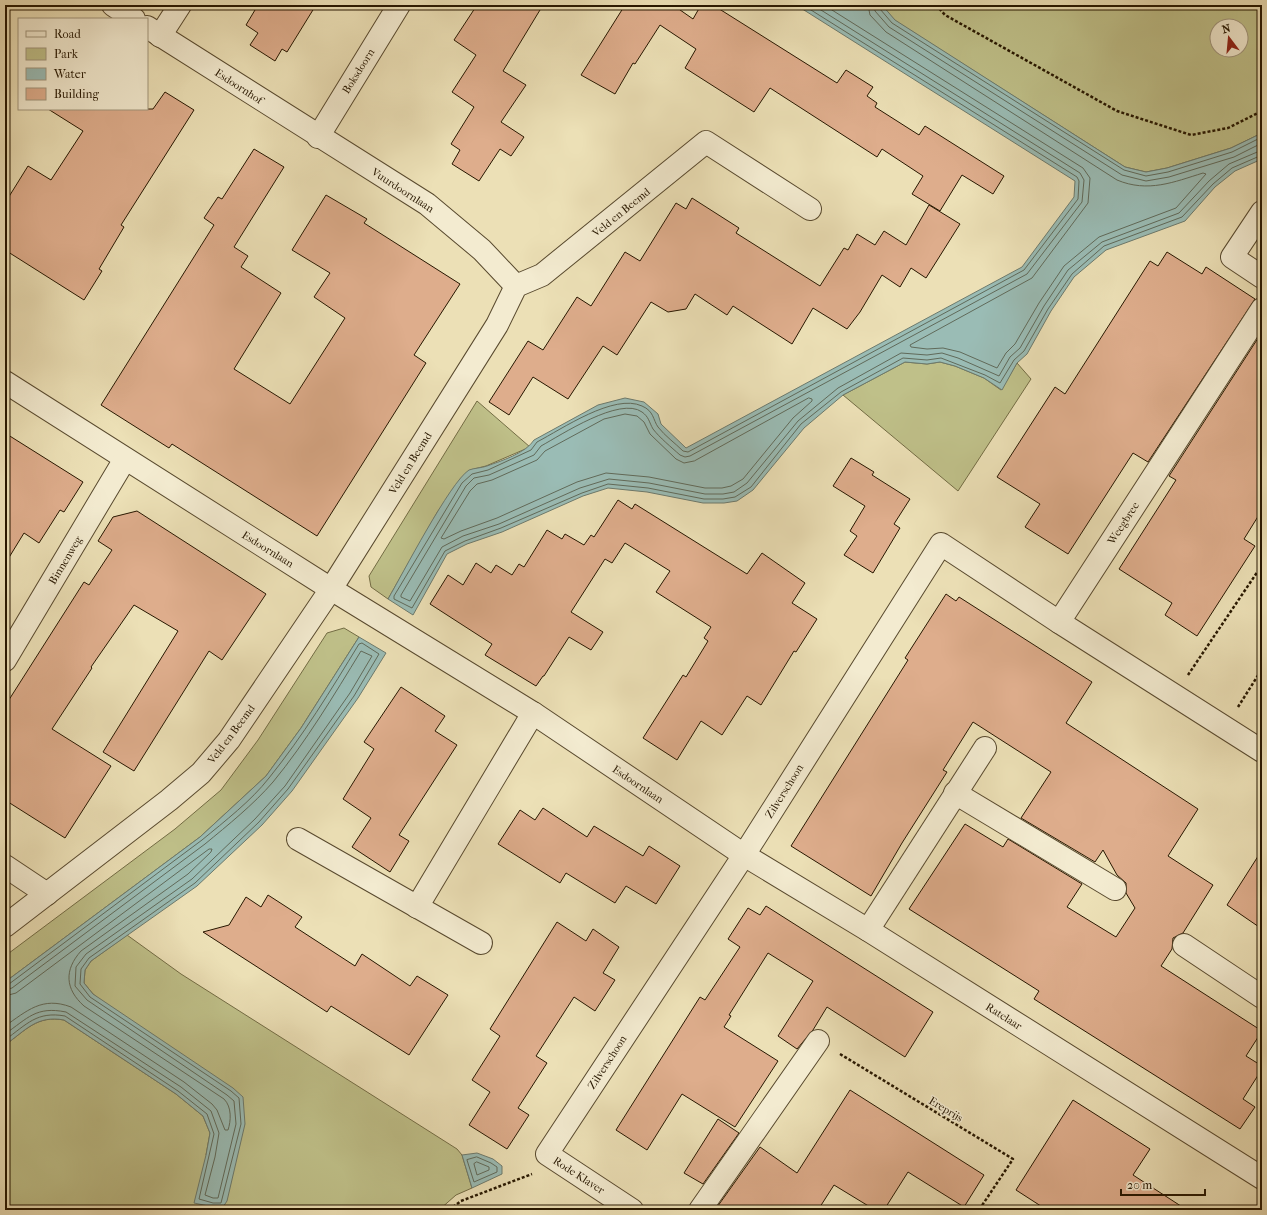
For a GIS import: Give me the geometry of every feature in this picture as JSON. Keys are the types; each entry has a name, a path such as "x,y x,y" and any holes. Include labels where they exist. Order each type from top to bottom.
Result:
{"street":[{"path":"113,5 132,18"},
{"path":"154,32 180,5"},
{"name":"Boksdoorn","path":"318,137 399,5"},
{"name":"Esdoornhof","path":"154,32 318,137"},
{"name":"Vuurdoornlaan","path":"318,137 427,204 482,250 516,286"},
{"name":"Veld en Beemd","path":"5,926 169,800 201,773 229,740 331,589 497,325 516,286 542,275 706,142 810,209"},
{"path":"1262,212 1232,257 1262,277"},
{"name":"Weegbree","path":"1059,622 1262,309"},
{"name":"Esdoornlaan","path":"5,382 331,589 533,713 744,855"},
{"name":"Binnenweg","path":"5,660 125,459"},
{"name":"Zilverschoon","path":"547,1154 744,855 941,544 1059,622"},
{"path":"1059,622 1262,751"},
{"path":"417,907 533,713"},
{"path":"868,930 984,748"},
{"path":"955,793 1114,889"},
{"path":"298,839 481,943"},
{"name":"Ratelaar","path":"744,855 868,930 1262,1178"},
{"path":"5,866 47,894"},
{"path":"1184,945 1262,997"},
{"path":"700,1210 818,1040"},
{"name":"Rode Klaver","path":"547,1154 632,1210"}],"path":[{"path":"936,5 945,15 993,44 1117,111 1191,135 1228,128 1262,111"},
{"path":"1174,695 1262,565"},
{"path":"1225,728 1262,669"},
{"name":"Ereprijs","path":"818,1040 1013,1159 979,1210"},
{"path":"449,1210 461,1201 531,1176 547,1154"}],"green space":[{"path":"882,5 1262,5 1262,133 1231,148 1167,168 1146,172 1125,167 894,20"},
{"path":"905,362 927,364 940,362 955,366 984,378 1001,390 1017,363 1031,379 958,491 843,395"},
{"path":"477,401 530,447 486,466 470,470 438,511 388,599 371,587 369,576"},
{"path":"344,628 359,637 301,728 266,776 200,837 5,982 5,956 175,829 221,790 258,740 327,633"},
{"path":"127,935 181,974 457,1149 462,1155 472,1188 456,1195 439,1210 5,1210 5,1045 26,1029 39,1022 55,1019 64,1020 176,1094 203,1116 210,1133 206,1155 245,1124 93,994 84,983 85,970 91,961"}],"water":[{"path":"796,5 882,5 895,20 1125,167 1146,172 1167,168 1231,148 1262,133 1262,159 1235,171 1215,187 1185,221 1106,250 1074,277 1051,311 1027,354 1017,363 1002,390 984,378 955,366 940,362 927,364 905,362 843,395 804,428 753,490 737,501 724,503 703,503 647,492 608,488 583,496 502,532 467,544 447,554 413,615 388,599 450,492 469,470 485,467 513,456 525,449 534,440 598,405 625,398 644,402 658,414 661,424 686,448 1022,267 1074,197 1075,181"},
{"path":"359,637 386,653 358,698 292,791 262,825 197,886 91,961 85,970 84,983 93,994 233,1088 243,1097 245,1124 227,1201 223,1207 213,1207 194,1203 210,1133 203,1116 176,1094 64,1020 55,1019 39,1022 26,1029 5,1045 5,982 200,837 266,776 301,728"},
{"path":"477,1153 493,1159 502,1166 502,1174 472,1188 462,1155"}],"building":[{"path":"258,5 316,5 287,52 282,49 275,61 250,45 258,33 246,25"},
{"path":"477,5 543,5 503,71 526,85 501,122 524,137 511,156 500,149 479,181 452,164 460,150 451,144 474,107 452,92 476,55 454,40"},
{"path":"625,5 673,5 693,19 701,5 713,5 837,83 846,70 873,87 867,96 877,103 875,107 919,135 925,126 1004,176 993,194 962,175 940,211 912,194 923,176 882,149 877,157 770,88 754,112 685,68 696,49 660,25 635,64 633,63 615,94 581,75"},
{"path":"165,92 194,110 121,225 124,227 99,269 102,271 84,300 5,250 5,203 28,166 51,180 83,131 50,110 153,109"},
{"path":"254,149 284,167 234,247 248,256 241,267 281,293 234,369 290,404 345,318 314,297 330,273 292,250 326,195 367,219 364,223 460,284 414,355 426,363 317,536 172,444 169,448 101,405 214,225 204,218 218,197 222,199"},
{"path":"692,198 739,228 736,233 820,286 844,248 848,250 857,234 875,245 884,231 906,245 929,205 960,224 926,278 911,268 900,287 882,275 860,312 847,329 813,308 792,344 733,306 727,315 695,294 686,309 668,312 651,302 617,355 603,346 568,399 533,377 509,415 489,402 528,341 543,350 577,297 591,306 625,252 640,261 676,203 686,209"},
{"path":"1167,252 1202,274 1206,267 1255,299 1148,462 1133,453 1068,554 1025,527 1040,504 997,477 1055,387 1065,394 1150,261 1158,266"},
{"path":"1262,332 1262,510 1244,539 1255,546 1197,636 1165,615 1172,603 1119,569 1176,480 1169,476"},
{"path":"5,433 83,482 64,512 60,510 39,543 24,533 5,564"},
{"path":"851,458 874,472 872,475 910,499 894,524 900,528 873,573 844,555 857,536 850,531 865,506 833,486"},
{"path":"618,500 632,509 635,504 747,574 762,553 805,583 792,603 817,619 796,652 794,651 761,705 747,696 722,735 701,721 677,760 643,738 683,675 686,677 708,641 704,638 711,627 656,592 670,571 625,543 612,563 605,559 571,612 603,632 591,650 569,637 536,686 485,655 492,644 430,604 448,575 463,585 476,563 491,573 496,565 512,575 519,564 524,567 547,530 562,539 565,534 584,545 591,535 594,537"},
{"path":"137,511 266,594 222,660 209,651 134,771 103,752 178,631 134,605 91,667 92,668 52,729 111,766 65,838 5,800 5,706 84,582 89,585 112,550 98,541 113,517"},
{"path":"946,594 956,601 959,597 1092,682 1066,723 1198,809 1168,856 1213,885 1183,933 1173,938 1172,949 1161,966 1262,1031 1246,1056 1262,1066 1262,1069 1243,1099 1255,1107 1240,1129 1034,999 1039,991 909,909 965,824 1003,847 1008,839 1082,884 1067,907 1116,937 1135,908 1126,893 1126,883 1117,875 1103,850 1095,862 1021,818 1051,772 973,722 943,770 947,772 902,843 871,896 791,846 908,660 905,658"},
{"path":"401,687 445,716 435,731 457,745 399,835 409,841 390,872 352,847 371,818 343,799 374,749 364,742"},
{"path":"543,808 587,837 594,826 643,856 649,846 680,866 656,904 626,886 615,903 566,873 560,883 498,844 520,810 535,820"},
{"path":"1262,850 1262,929 1227,905"},
{"path":"268,895 302,917 295,927 355,966 362,954 410,986 417,976 448,995 409,1055 331,1006 327,1012 203,932 229,925 246,897 261,907"},
{"path":"766,906 933,1012 905,1057 827,1007 813,1030 797,1049 778,1036 813,981 768,953 729,1015 731,1016 724,1027 778,1061 735,1127 682,1094 647,1150 616,1130 700,997 705,1000 740,947 728,939 748,908 760,915"},
{"path":"557,922 586,941 593,929 619,947 603,973 615,980 595,1011 574,997 536,1056 547,1063 518,1108 529,1115 507,1149 469,1125 490,1092 472,1080 500,1036 490,1029"},
{"path":"850,1090 984,1175 964,1207 908,1172 884,1210 875,1210 834,1185 818,1210 715,1210 760,1147 797,1173"},
{"path":"1073,1100 1150,1149 1133,1175 1187,1210 1047,1210 1016,1190"},
{"path":"718,1119 739,1133 703,1184 684,1173"}]}
